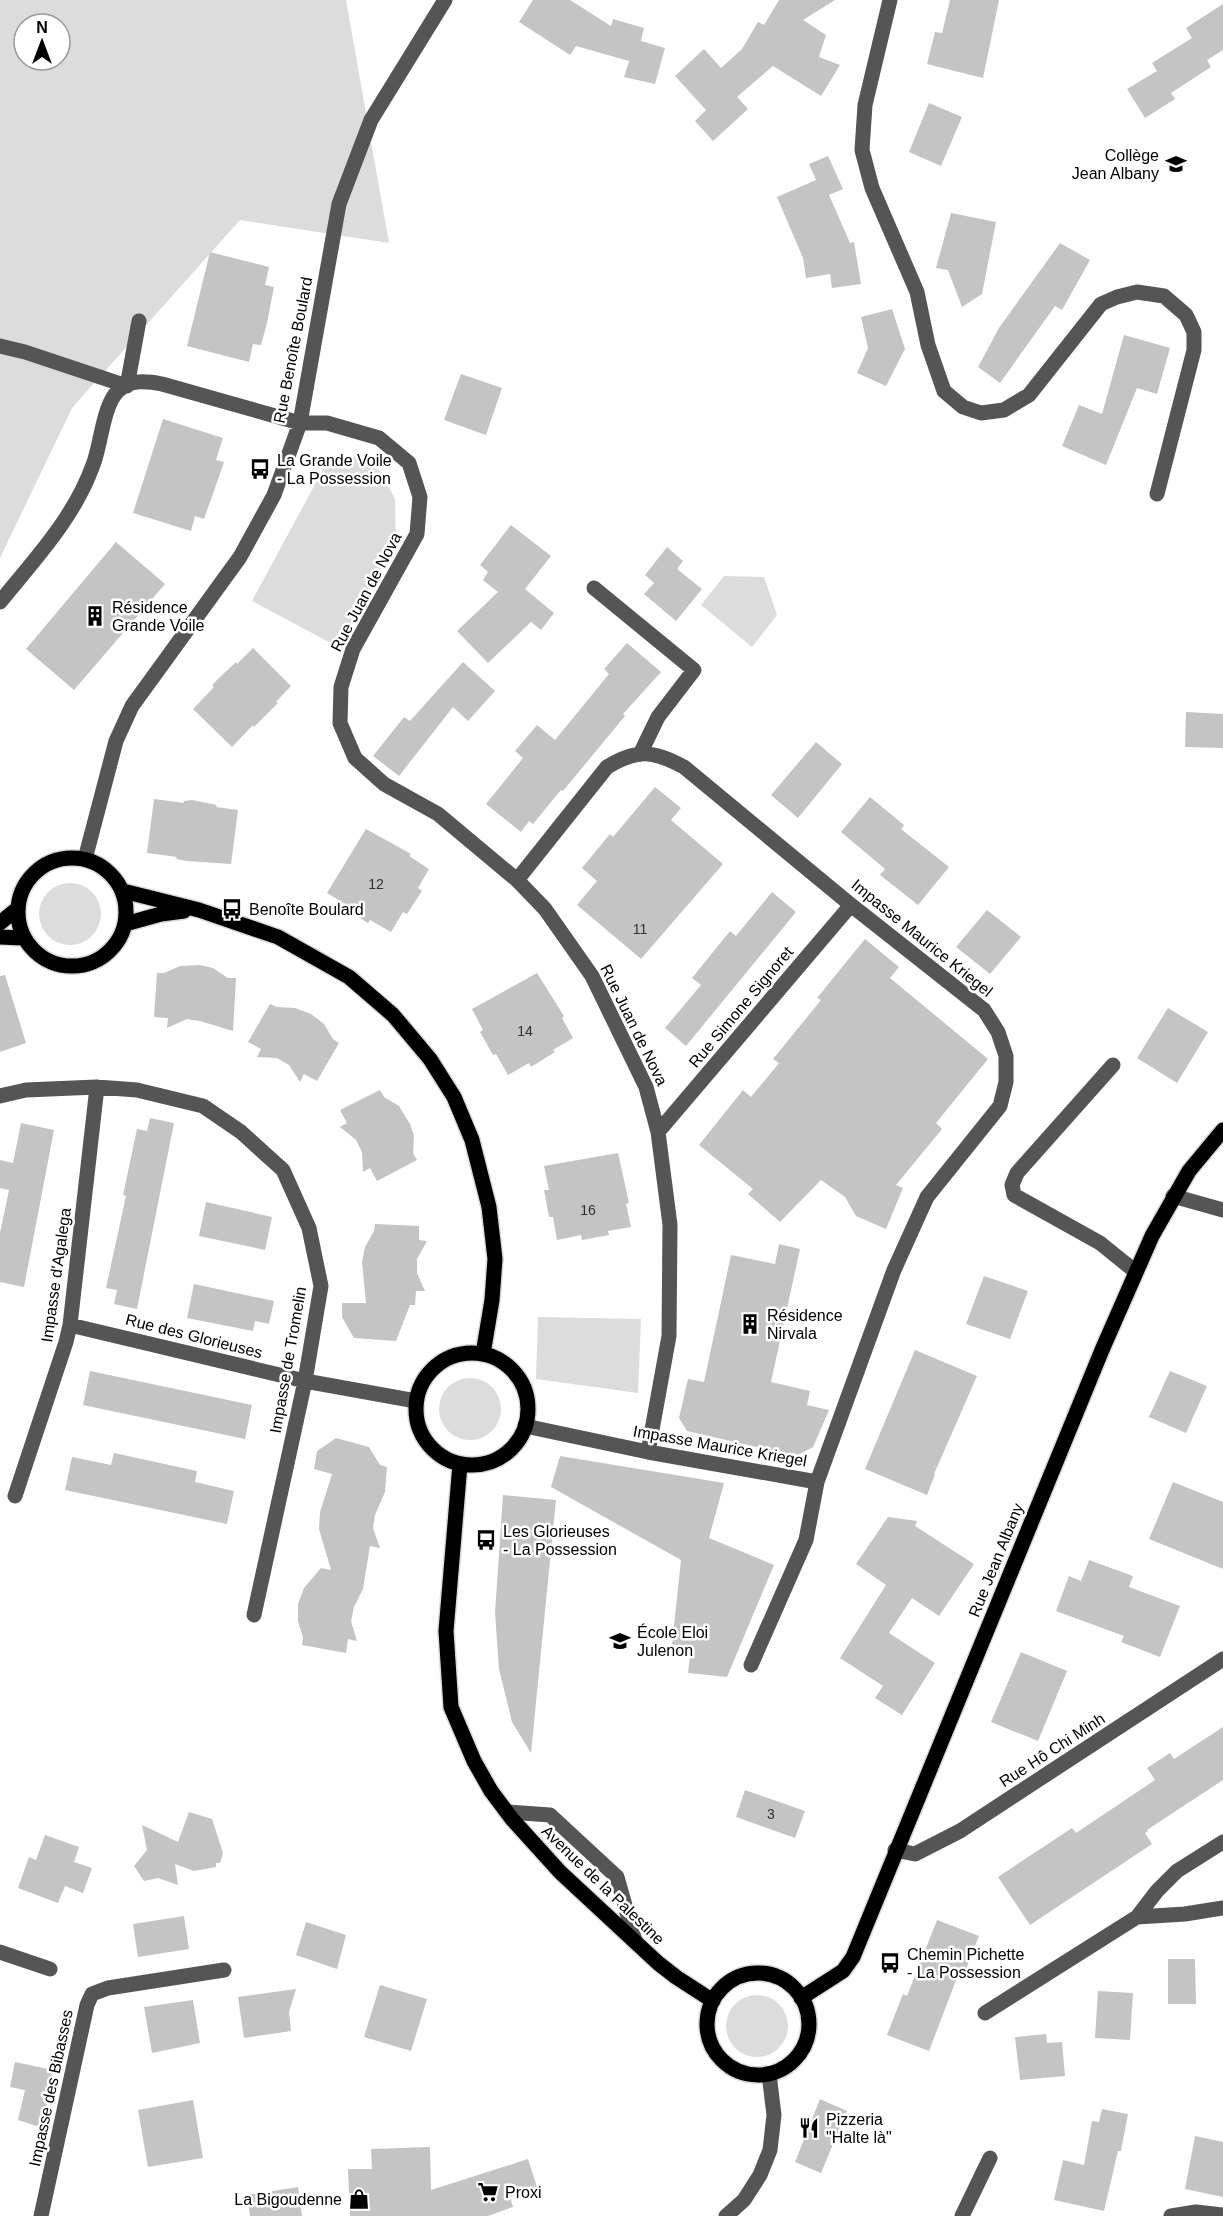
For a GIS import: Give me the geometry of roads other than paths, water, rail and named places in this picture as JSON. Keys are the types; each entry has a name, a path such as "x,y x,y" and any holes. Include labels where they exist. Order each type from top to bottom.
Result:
{"main road":[{"path":"69,858 85,859 102,867 116,880 123,891 126,910 125,924 119,940 108,953 94,962 78,966 61,965 46,960 32,950 23,938 17,909 21,893 28,879 39,868 53,861 69,858"},
{"path":"123,891 199,910 278,937 349,977 393,1015 430,1059 454,1097 472,1140 489,1207 495,1259 492,1300 483,1354"},
{"path":"0,923 17,909"},
{"path":"125,924 161,914 199,910"},
{"path":"0,937 23,938"},
{"name":"Rue Jean Albany","path":"801,1998 843,1971 853,1957 1152,1236 1189,1171 1223,1130"},
{"path":"465,1353 483,1354 501,1361 515,1373 525,1389 528,1407 525,1426 518,1440 507,1452 493,1461 476,1465 460,1464 444,1458 421,1433 416,1418 416,1401 422,1383 433,1368 448,1358 465,1353"},
{"name":"Avenue de la Palestine","path":"460,1464 446,1631 451,1707 474,1761 507,1812 553,1865 676,1977 713,2001"},
{"path":"756,1974 779,1978 792,1986 801,1998 808,2013 809,2029 805,2044 796,2058 784,2068 769,2074 753,2075 736,2071 723,2062 713,2048 708,2033 707,2016 721,1989 734,1979 756,1974"}],"street":[{"name":"Rue Benoîte Boulard","path":"85,859 116,741 132,706 240,557 274,495 300,423 339,204 371,120 445,0"},
{"path":"890,0 865,105 862,150 872,188 916,292 928,345 944,391 963,407 981,413 1004,410 1029,395 1101,304 1137,292 1164,296 1186,315 1194,332 1194,350 1157,494"},
{"path":"127,386 139,321"},
{"path":"0,346 127,386"},
{"name":"Rue Juan de Nova","path":"127,386 146,381 300,423 327,423 379,438 409,463 420,497 417,534 353,649 341,687 340,723 355,758 384,784 438,814 517,879 545,909 592,976 646,1087 658,1132 670,1225 669,1336 648,1452"},
{"path":"0,602 58,532 78,500 94,464 110,404 118,391 127,386"},
{"path":"517,879 608,767 623,758 641,752 658,717 694,670 594,588"},
{"name":"Impasse Maurice Kriegel","path":"525,1426 648,1452 817,1482 894,1270 927,1197 1000,1106 1006,1082 1006,1056 998,1032 984,1010 850,905 684,767 666,757 641,752"},
{"name":"Rue Simone Signoret","path":"658,1132 850,905"},
{"path":"1113,1065 1017,1173 1012,1185 1014,1195 1100,1243 1136,1272"},
{"name":"Impasse de Tromelin","path":"0,1096 26,1090 97,1087 137,1090 203,1106 241,1132 283,1170 309,1228 321,1286 305,1381 254,1616"},
{"name":"Impasse d'Agalega","path":"15,1496 70,1325 97,1087"},
{"path":"1173,1196 1223,1210"},
{"name":"Rue des Glorieuses","path":"70,1325 305,1381 416,1401"},
{"path":"751,1665 806,1540 817,1482"},
{"name":"Rue Hô Chi Minh","path":"896,1850 915,1854 960,1831 1223,1659"},
{"path":"507,1812 550,1815 617,1877 635,1941"},
{"path":"985,2013 1137,1917 1157,1891 1177,1871 1223,1842"},
{"path":"1137,1917 1185,1914 1223,1908"},
{"path":"0,1952 50,1969"},
{"name":"Impasse des Bibasses","path":"41,2216 87,2005 92,1994 108,1988 224,1970"},
{"path":"726,2216 744,2200 760,2175 770,2150 774,2115 769,2074"},
{"path":"962,2216 990,2158"},
{"path":"1171,2216 1196,2212 1223,2215"}],"place":[{"name":"Collège Jean Albany","path":"1176,164"},
{"name":"La Grande Voile - La Possession","path":"260,469"},
{"name":"Résidence Grande Voile","path":"95,616"},
{"name":"Benoîte Boulard","path":"232,909"},
{"name":"Résidence Nirvala","path":"750,1324"},
{"name":"Les Glorieuses - La Possession","path":"486,1540"},
{"name":"École Eloi Julenon","path":"620,1641"},
{"name":"Chemin Pichette - La Possession","path":"890,1963"},
{"name":"Pizzeria \"Halte là\"","path":"809,2128"},
{"name":"Proxi","path":"488,2192"},
{"name":"La Bigoudenne","path":"359,2199"}]}
